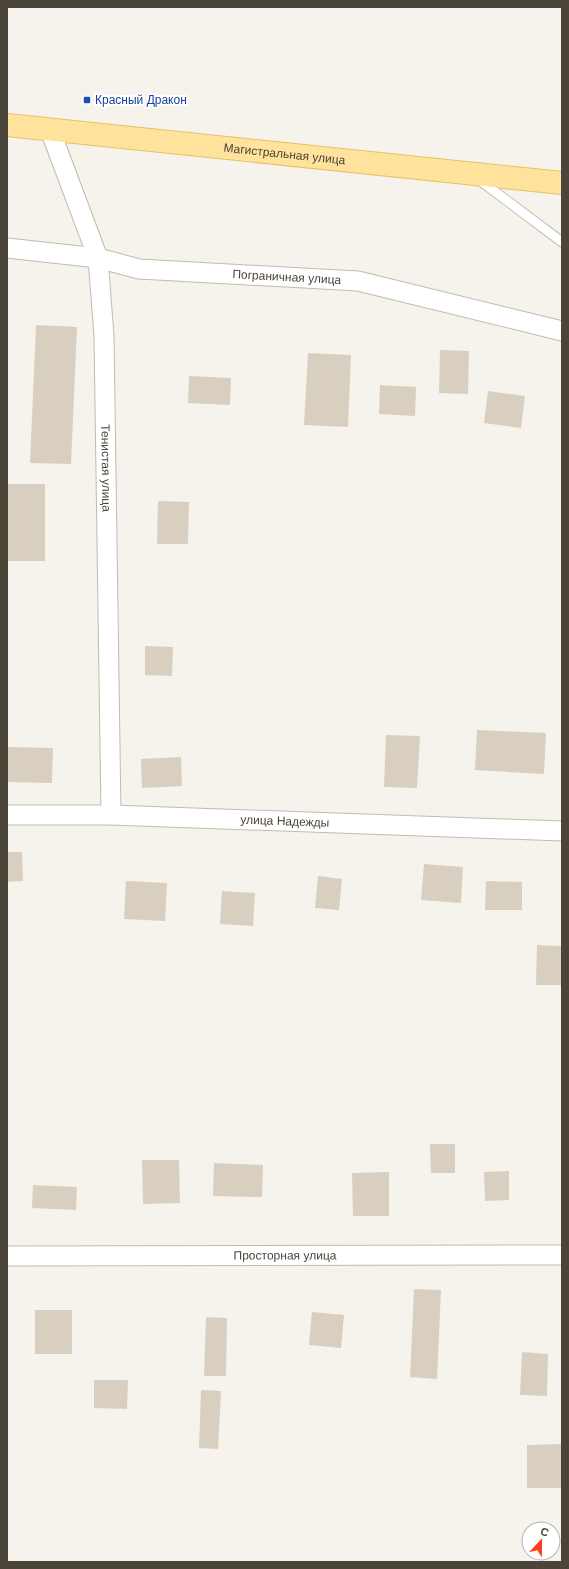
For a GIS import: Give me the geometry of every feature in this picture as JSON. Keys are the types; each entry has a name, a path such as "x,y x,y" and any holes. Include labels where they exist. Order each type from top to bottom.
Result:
{"main road":[{"name":"Магистральная улица","path":"7,125 472,175 562,183"}],"street":[{"name":"Тенистая улица","path":"50,130 98,258 104,336 111,815"},
{"name":"Пограничная улица","path":"7,248 98,258 139,269 358,281 562,331"},
{"name":"улица Надежды","path":"7,815 111,815 562,831"},
{"name":"Просторная улица","path":"7,1256 562,1255"}],"lane":[{"path":"472,175 562,242"}],"building":[{"path":"36,325 77,327 71,464 30,463"},
{"path":"440,350 469,351 468,394 439,393"},
{"path":"308,353 351,355 348,427 304,425"},
{"path":"189,376 231,378 230,405 188,403"},
{"path":"380,385 416,387 415,416 379,414"},
{"path":"488,391 525,396 521,428 484,423"},
{"path":"7,484 45,484 45,561 7,561"},
{"path":"158,501 189,502 188,544 157,544"},
{"path":"145,646 173,647 172,676 145,675"},
{"path":"477,730 546,733 544,774 475,770"},
{"path":"386,735 420,736 417,788 384,787"},
{"path":"7,747 53,748 52,783 7,782"},
{"path":"181,757 182,786 142,788 141,759"},
{"path":"7,852 22,852 23,881 7,882"},
{"path":"424,864 463,867 461,903 421,900"},
{"path":"318,876 342,879 339,910 315,908"},
{"path":"126,881 167,883 165,921 124,919"},
{"path":"486,881 522,882 522,910 485,910"},
{"path":"222,891 255,893 253,926 220,924"},
{"path":"537,945 562,946 562,985 536,985"},
{"path":"430,1144 455,1144 455,1173 431,1173"},
{"path":"142,1160 179,1160 180,1203 143,1204"},
{"path":"214,1163 263,1165 262,1197 213,1196"},
{"path":"509,1171 509,1200 485,1201 484,1172"},
{"path":"389,1172 389,1216 353,1216 352,1173"},
{"path":"33,1185 77,1187 76,1210 32,1208"},
{"path":"414,1289 441,1290 437,1379 410,1377"},
{"path":"35,1310 72,1310 72,1354 35,1354"},
{"path":"312,1312 344,1315 341,1348 309,1345"},
{"path":"206,1317 227,1318 226,1376 204,1376"},
{"path":"522,1352 548,1354 547,1396 520,1395"},
{"path":"94,1380 128,1380 127,1409 94,1408"},
{"path":"201,1390 221,1391 218,1449 199,1448"},
{"path":"562,1444 562,1488 527,1488 527,1445"}],"place":[{"name":"Красный Дракон","path":"87,100"}]}
